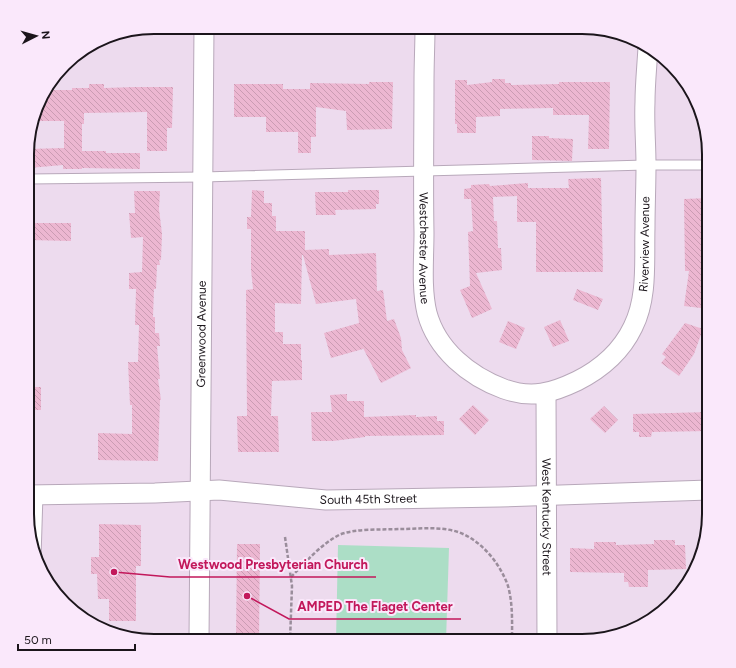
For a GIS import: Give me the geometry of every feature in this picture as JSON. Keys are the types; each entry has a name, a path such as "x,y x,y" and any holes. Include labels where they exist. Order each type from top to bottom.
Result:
{"street":[{"name":"Greenwood Avenue","path":"199,634 204,34"},
{"name":"Westchester Avenue","path":"425,34 424,297 431,326 438,340 452,358 471,373 496,386 513,392 546,394"},
{"name":"Riverview Avenue","path":"546,394 592,374 605,364 617,352 634,326 642,297 646,165 645,104 648,53"},
{"name":"West Kentucky Street","path":"546,394 547,634"},
{"name":"South 45th Street","path":"34,495 155,493 219,490 326,500 546,496 702,490"}],"lane":[{"path":"34,179 203,177 702,164"}],"path":[{"path":"291,577 321,546 341,534 364,530 440,529 457,532 477,542 494,559 508,586 512,616 512,634"},
{"path":"285,537 291,577 290,634"}],"green space":[{"path":"338,545 449,548 446,634 336,634"}],"building":[{"path":"492,79 505,79 505,83 511,83 511,85 559,84 559,82 610,82 609,149 588,149 589,115 553,115 553,108 500,109 500,116 476,117 476,133 457,133 457,124 455,124 455,80 467,80 467,85 492,82"},
{"path":"369,82 393,82 392,129 347,130 346,111 316,107 316,137 311,137 311,153 298,153 298,132 266,132 266,117 234,117 234,84 283,84 283,89 310,89 310,83 369,84"},
{"path":"89,84 104,84 104,88 173,87 172,128 167,128 167,151 147,151 147,112 84,113 84,124 82,124 82,151 140,153 140,169 63,169 63,165 34,168 34,149 64,148 64,121 39,121 46,101 52,90 89,88"},
{"path":"532,136 549,136 549,138 573,139 572,161 532,160"},
{"path":"601,178 603,272 536,272 536,222 517,222 517,196 493,197 494,221 497,221 498,248 501,248 502,270 476,273 492,309 472,318 460,290 470,286 468,232 473,231 471,199 464,199 464,189 471,188 471,185 489,184 490,186 528,183 528,188 569,188 568,179"},
{"path":"252,190 264,191 264,203 272,203 272,216 276,216 276,231 305,231 305,250 329,249 329,255 376,253 377,291 383,290 387,321 394,319 401,338 402,350 411,368 381,383 363,348 331,358 324,333 359,323 356,299 316,304 302,255 301,304 275,303 275,332 283,332 283,344 301,344 302,360 302,380 272,381 271,416 278,416 279,452 238,452 237,416 247,416 246,290 253,289 251,270 251,229 247,229 247,217 251,217"},
{"path":"348,190 379,190 379,204 376,204 376,209 335,210 336,215 316,215 315,192 348,192"},
{"path":"134,191 160,191 159,209 162,234 161,260 159,260 160,265 157,265 153,317 155,317 155,333 159,333 160,346 157,346 160,379 158,379 161,400 158,461 98,460 98,433 132,434 132,405 130,405 128,362 138,362 139,325 135,325 136,289 129,289 129,273 142,272 143,237 131,238 129,213 135,213"},
{"path":"702,198 702,308 684,306 689,271 685,271 684,199"},
{"path":"34,223 71,223 71,241 34,240"},
{"path":"577,289 603,299 598,310 573,300"},
{"path":"560,320 569,341 553,347 544,327"},
{"path":"508,321 525,328 516,349 499,342"},
{"path":"685,323 702,329 694,354 679,376 661,363 666,357 662,354"},
{"path":"34,387 41,387 41,410 34,410"},
{"path":"347,394 347,401 364,401 364,417 416,415 416,417 437,416 437,421 444,421 444,435 365,436 333,441 312,441 311,412 332,412 330,395"},
{"path":"473,405 489,420 475,435 459,419"},
{"path":"604,406 618,420 605,433 590,419"},
{"path":"702,412 702,431 652,432 651,437 639,437 639,432 633,432 633,414"},
{"path":"99,524 141,525 141,566 136,566 136,621 109,621 109,599 98,599 97,574 91,574 91,557 99,557"},
{"path":"654,540 675,540 675,545 685,545 686,569 648,570 648,587 629,587 628,582 624,582 624,573 570,572 570,548 594,549 594,542 616,542 616,545 654,544"},
{"path":"237,544 260,544 259,634 236,634"}],"place":[{"name":"Westwood Presbyterian Church","path":"114,572"},
{"name":"AMPED The Flaget Center","path":"247,596"}]}
